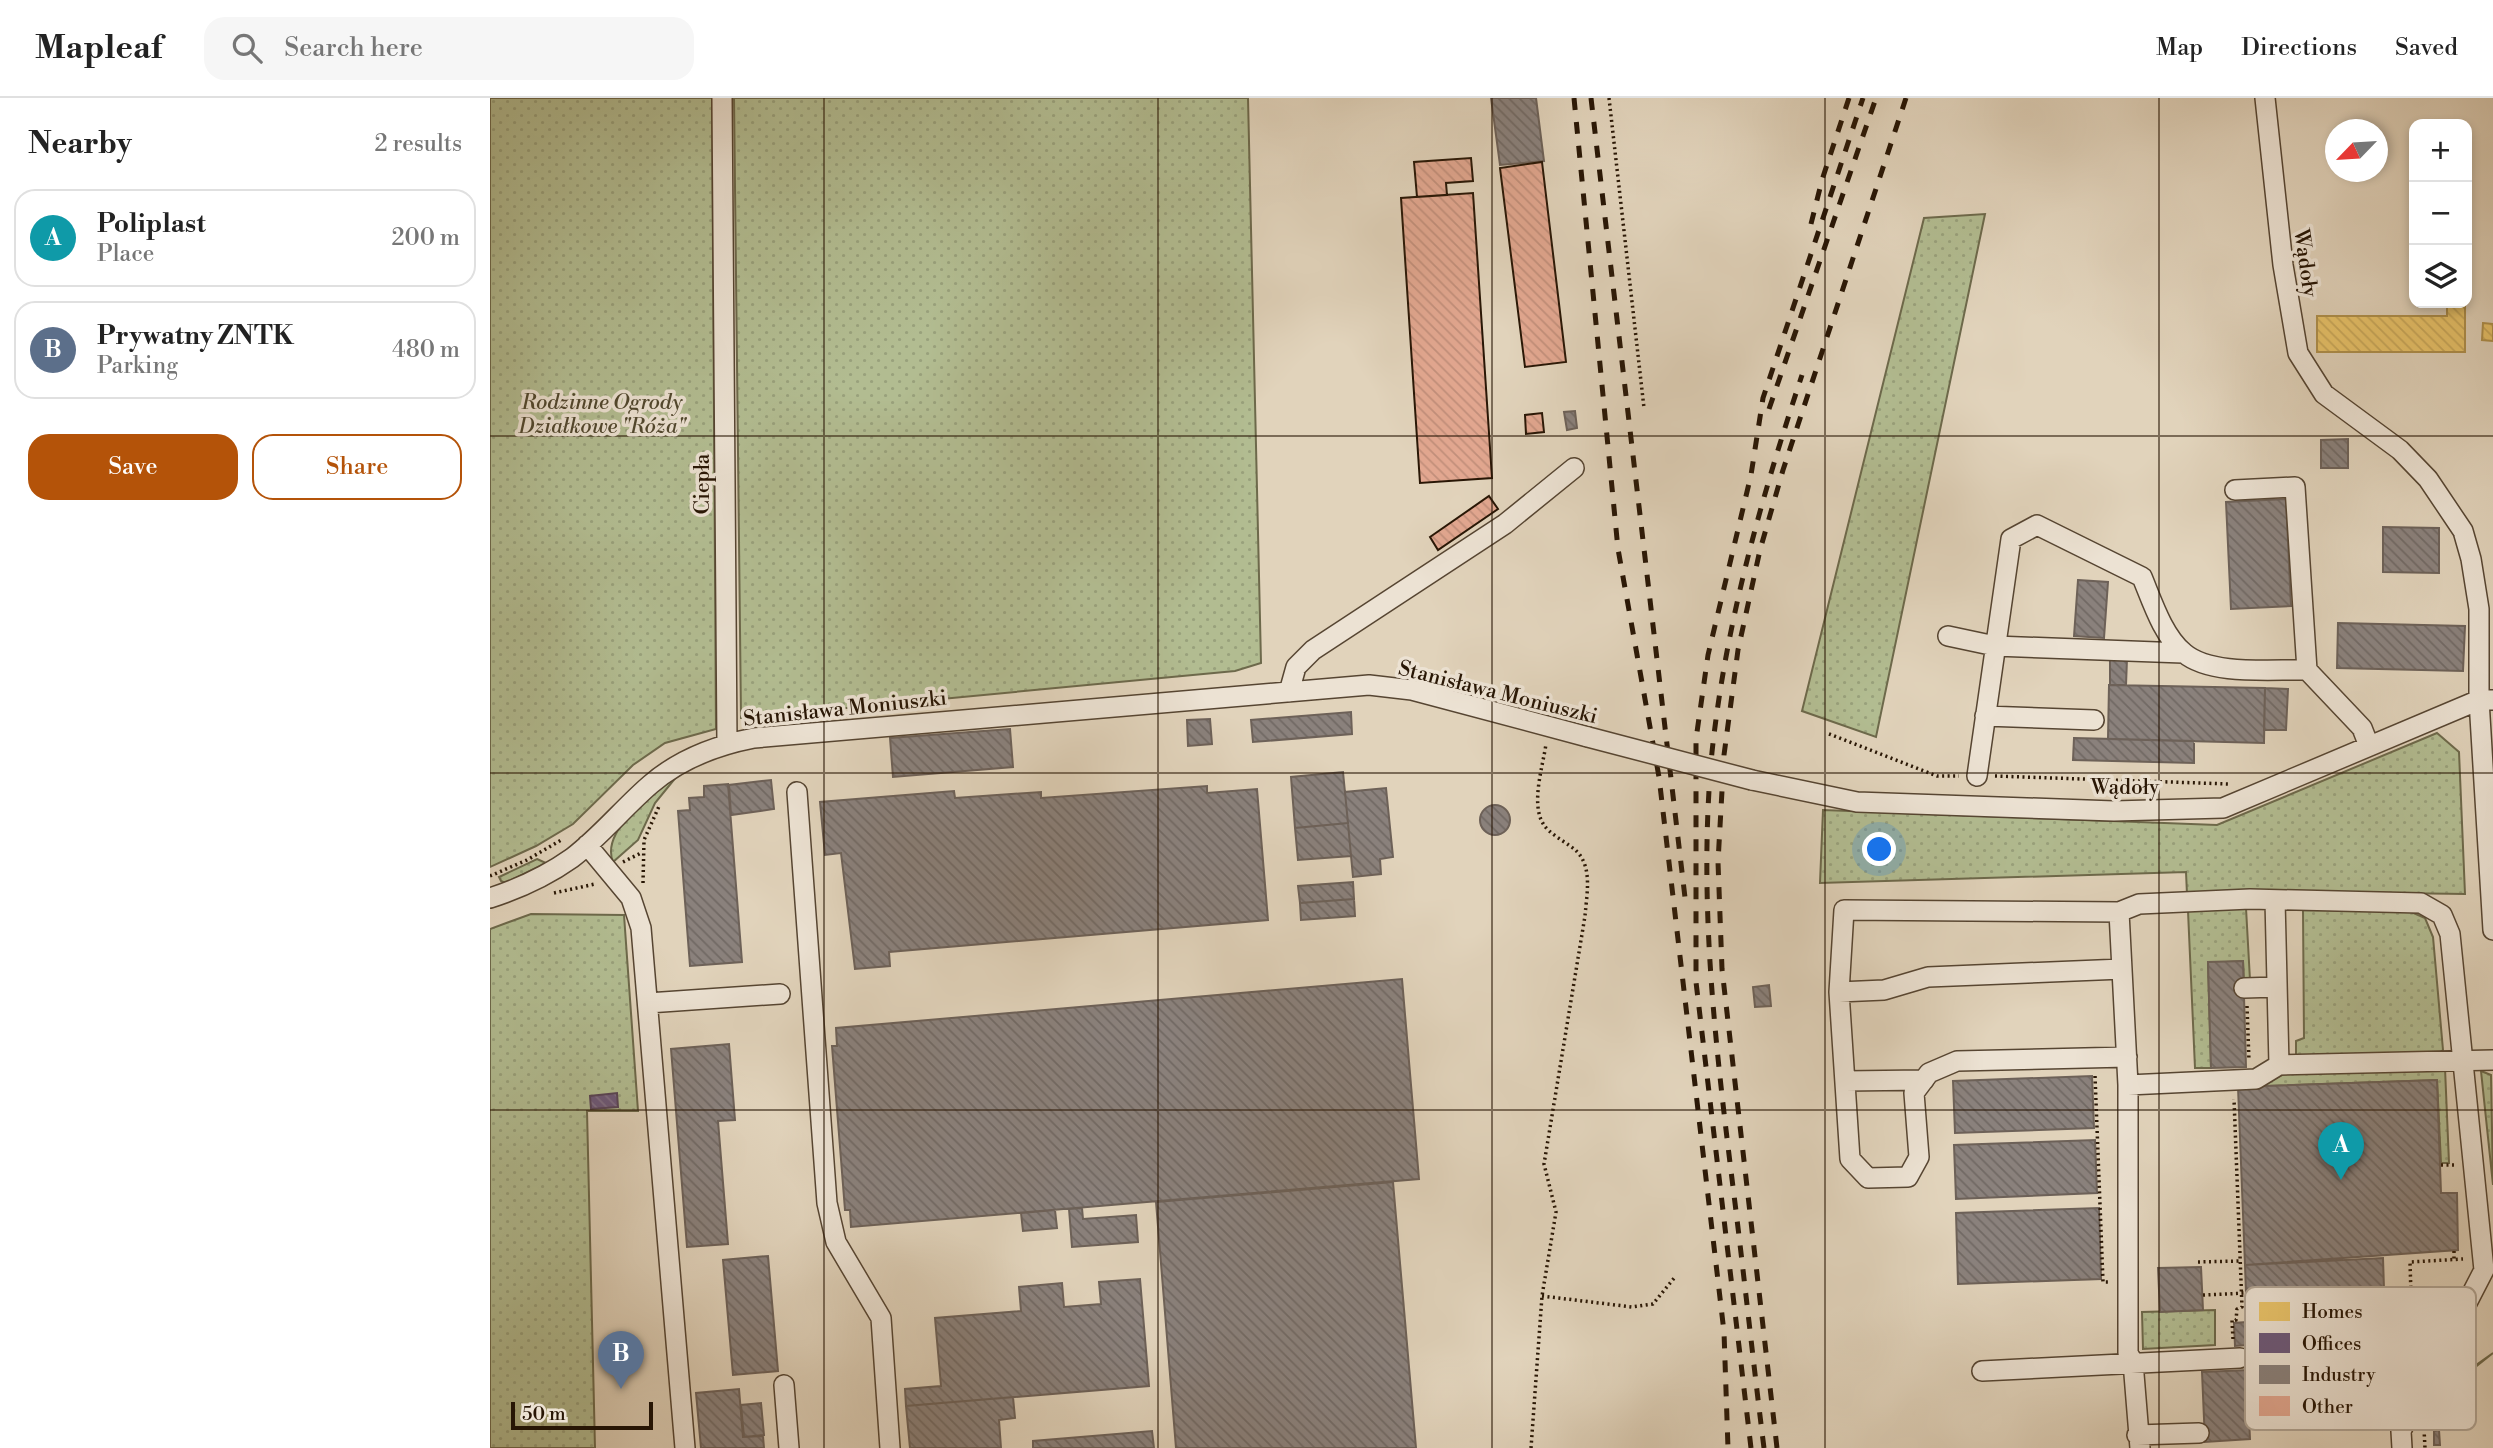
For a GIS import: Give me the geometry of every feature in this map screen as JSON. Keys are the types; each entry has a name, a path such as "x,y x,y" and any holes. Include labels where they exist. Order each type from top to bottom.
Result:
{"street":[{"name":"Ciepła","path":"722,98 727,743"},
{"name":"Wądoły","path":"1752,780 1857,802 2114,811 2223,808 2486,700 2479,609 2463,531 2428,479 2400,450 2323,394 2298,353 2283,265 2265,98"},
{"path":"1289,692 1296,667 1313,650 1505,524 1574,468"},
{"path":"2235,490 2295,486 2307,670 2362,728 2369,746"},
{"path":"1977,776 2011,539 2037,525 2142,577 2160,618 2183,653"},
{"path":"1948,636 1995,646 2183,653 2210,667 2307,670"},
{"name":"Stanisława Moniuszki","path":"490,898 544,874 587,845 661,776 727,743 809,731 1369,685 1412,690 1752,780"},
{"path":"2486,700 2493,930"},
{"path":"1985,716 2094,720"},
{"path":"797,792 827,1203 836,1242 881,1318 890,1448"},
{"path":"587,845 622,885 638,918 648,1003 685,1448"},
{"path":"2275,900 2279,1065"},
{"path":"2475,1287 2484,1270 2465,1059 2450,934 2442,915 2421,903 2275,900 2139,904 2119,912 1844,910 1839,992 1850,1159 1868,1178 1908,1177 1919,1157 1914,1093 1929,1073 1957,1061 2233,1080 2256,1079 2279,1065 2465,1059 2493,1060"},
{"path":"2119,912 2127,1072 2128,1353 2133,1363 2138,1441 2199,1433"},
{"path":"1839,992 1884,990 1928,977 2122,969"},
{"path":"2246,992 2277,987"},
{"path":"648,1003 780,994"},
{"path":"1845,1081 1924,1080"},
{"path":"1982,1371 2133,1363 2236,1353"},
{"path":"784,1385 789,1448"},
{"path":"2402,1430 2402,1448"}],"path":[{"path":"1609,98 1644,408"},
{"path":"1531,1448 1532,1389 1542,1296 1556,1212 1544,1164 1588,885 1586,860 1578,850 1544,825 1538,806 1550,728"},
{"path":"1829,734 1937,776 2235,784"},
{"path":"638,918 644,903 642,853 649,824 665,796"},
{"path":"490,876 545,850"},
{"path":"618,866 642,853"},
{"path":"2236,1353 2232,1320 2236,1320 2237,1309 2242,1307 2244,1293 2232,1069 2249,1068 2246,992"},
{"path":"2110,1293 2109,1281 2103,1282 2095,1075 2127,1072"},
{"path":"2441,1165 2461,1164"},
{"path":"2454,1251 2454,1261"},
{"path":"2411,1287 2410,1262 2454,1261 2464,1258"},
{"path":"2198,1262 2241,1261"},
{"path":"1542,1296 1632,1307 1653,1304 1675,1277"},
{"path":"2203,1295 2244,1293"},
{"path":"2424,1430 2425,1448"}],"green space":[{"name":"Rodzinne Ogrody Działkowe \"Róża\"","path":"490,98 712,98 716,729 665,743 633,765 573,824 536,846 490,867"},
{"path":"734,98 1248,98 1261,663 1235,671 741,718"},
{"path":"1985,214 1876,737 1802,711 1924,218"},
{"path":"2437,733 2459,752 2465,894 2252,891 2187,894 2186,872 1820,883 1823,810 2217,825"},
{"path":"677,776 655,803 638,840 613,862 611,850 621,825 643,802"},
{"path":"537,859 546,863 505,883 501,881 499,877"},
{"path":"2246,908 2250,980 2244,983 2243,961 2208,963 2211,1068 2195,1068 2188,911"},
{"path":"2303,910 2409,911 2425,918 2433,937 2443,1050 2439,1053 2296,1056 2296,1041 2304,1038"},
{"path":"531,914 624,915 638,1111 587,1111 595,1448 490,1448 490,929"},
{"path":"2445,1068 2449,1163 2441,1163 2437,1080 2238,1087 2267,1083 2287,1072"},
{"path":"2481,1071 2491,1075 2493,1185"},
{"path":"2215,1310 2215,1345 2143,1349 2142,1312"}],"building: Homes":[{"path":"2447,308 2465,308 2465,352 2317,352 2317,316 2447,316"},
{"path":"2483,323 2493,324 2493,341 2482,340"}],"building: Offices":[{"path":"617,1093 618,1107 591,1109 590,1096"}],"building: Industry":[{"path":"1491,98 1536,98 1544,161 1500,165"},
{"path":"1575,411 1577,428 1567,430 1564,412"},
{"path":"2348,439 2348,468 2321,468 2321,440"},
{"path":"2286,499 2291,606 2231,609 2226,502"},
{"path":"2383,527 2439,528 2439,573 2383,572"},
{"path":"2078,580 2108,582 2104,638 2074,636"},
{"path":"2338,623 2465,626 2463,671 2337,668"},
{"path":"2110,659 2127,659 2126,685 2110,685"},
{"path":"2109,685 2265,688 2264,743 2108,739"},
{"path":"2265,688 2288,689 2286,730 2264,730"},
{"path":"1351,712 1352,734 1253,742 1251,720"},
{"path":"1210,719 1212,744 1188,746 1187,720"},
{"path":"1010,729 1013,767 893,777 890,738"},
{"path":"2074,738 2194,741 2194,763 2073,760"},
{"path":"1343,772 1348,823 1295,828 1291,777"},
{"path":"771,780 774,809 731,815 729,785"},
{"path":"728,784 742,962 690,966 678,811 690,810 689,798 704,797 704,786"},
{"path":"1207,786 1207,793 1257,789 1268,920 889,952 890,966 855,969 841,853 825,855 820,802 954,791 955,798 1041,792 1041,798"},
{"path":"1386,788 1393,857 1380,859 1381,874 1353,877 1345,792"},
{"path":"1495,805 1506,809 1510,820 1506,831 1495,835 1484,831 1480,820 1484,809"},
{"path":"1348,823 1351,856 1298,860 1295,828"},
{"path":"1353,882 1354,899 1300,903 1298,886"},
{"path":"1354,899 1355,916 1301,920 1300,903"},
{"path":"2243,961 2246,1067 2211,1068 2208,962"},
{"path":"1402,979 1419,1179 851,1227 850,1210 845,1210 832,1046 837,1046 836,1028"},
{"path":"1769,985 1771,1006 1755,1007 1753,987"},
{"path":"729,1044 735,1120 718,1121 728,1244 687,1247 671,1049"},
{"path":"2092,1076 2094,1128 1955,1133 1953,1081"},
{"path":"2437,1080 2441,1193 2457,1193 2458,1250 2245,1265 2238,1087"},
{"path":"2095,1140 2097,1193 1956,1199 1954,1145"},
{"path":"1393,1182 1416,1448 1176,1448 1156,1202"},
{"path":"1082,1208 1083,1219 1136,1215 1138,1242 1072,1247 1069,1209"},
{"path":"2099,1208 2101,1279 1958,1284 1956,1213"},
{"path":"1055,1210 1057,1228 1023,1231 1021,1213"},
{"path":"768,1256 778,1371 733,1375 723,1260"},
{"path":"2383,1258 2384,1287 2246,1287 2245,1265"},
{"path":"2201,1267 2203,1310 2160,1312 2158,1268"},
{"path":"1140,1279 1149,1386 906,1406 905,1389 941,1386 935,1318 1021,1311 1019,1287 1062,1283 1064,1307 1101,1304 1099,1282"},
{"path":"2245,1322 2245,1345 2235,1346 2234,1323"},
{"path":"2245,1370 2245,1430 2250,1430 2250,1439 2205,1442 2202,1372"},
{"path":"739,1389 743,1437 763,1436 764,1448 701,1448 696,1393"},
{"path":"1013,1397 1015,1418 999,1420 1001,1448 910,1448 906,1406"},
{"path":"761,1403 764,1435 744,1437 741,1405"},
{"path":"2439,1430 2440,1445 2434,1445 2434,1431"},
{"path":"1152,1431 1154,1448 1033,1448 1033,1441"}],"building: Other":[{"path":"1471,158 1473,181 1446,183 1447,195 1417,197 1414,162"},
{"path":"1542,162 1566,362 1525,367 1500,168"},
{"path":"1473,193 1492,478 1420,483 1401,198"},
{"path":"1542,413 1544,432 1526,434 1525,415"},
{"path":"1489,496 1498,509 1438,550 1430,537"}],"railway":[{"path":"1574,98 1618,549 1659,777 1724,1332 1728,1448"},
{"path":"1591,98 1686,906"},
{"path":"1811,224 1822,180 1849,98"},
{"path":"1751,1448 1696,982 1696,739 1708,655 1751,475 1763,398 1863,98"},
{"path":"1769,409 1876,98"},
{"path":"1777,1448 1722,969 1718,862 1724,755 1738,650 1760,550 1783,470 1906,98"},
{"path":"1764,1448 1726,1133 1710,970 1708,807 1718,704 1736,608 1759,514 1802,375"}],"place":[{"name":"Poliplast","path":"2341,1180"},
{"name":"Prywatny ZNTK","path":"621,1389"}]}
